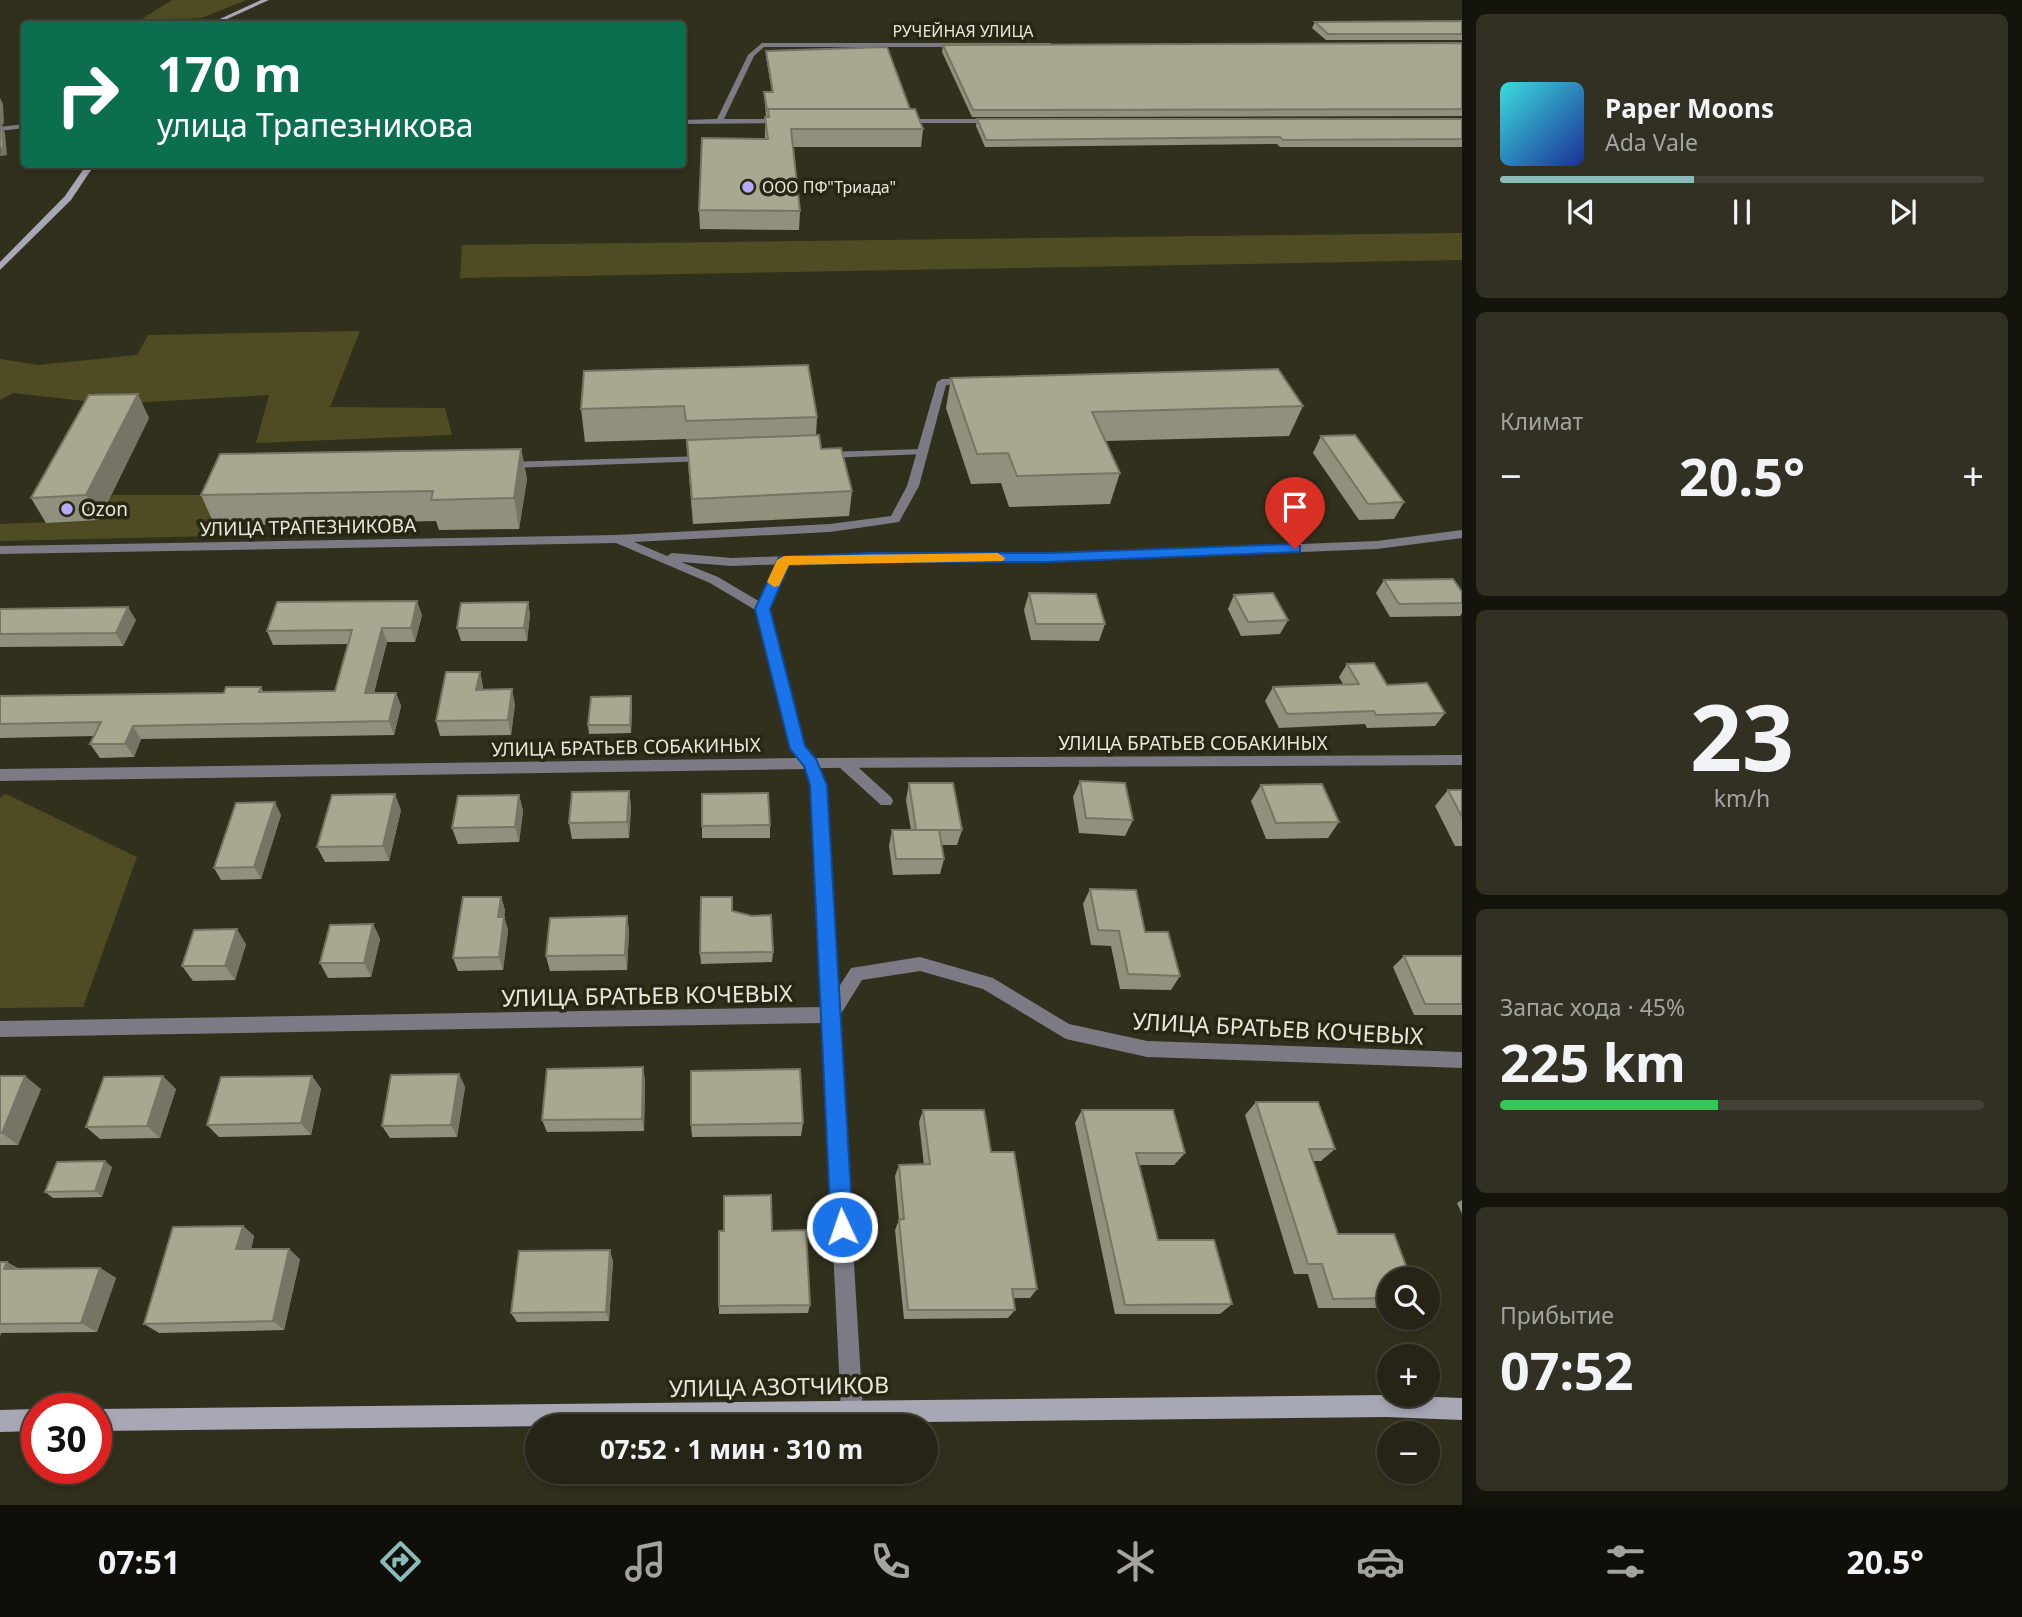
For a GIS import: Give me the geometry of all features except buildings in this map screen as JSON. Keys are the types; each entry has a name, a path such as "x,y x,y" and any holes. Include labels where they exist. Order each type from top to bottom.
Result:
{"street":[{"path":"219,21 266,0"},
{"name":"РУЧЕЙНАЯ УЛИЦА","path":"720,121 751,55 762,45 1054,45"},
{"path":"686,122 790,121"},
{"path":"888,121 1000,121"},
{"path":"0,129 21,126"},
{"path":"0,267 68,198 87,168"},
{"path":"811,455 922,452 942,382 982,380"},
{"name":"УЛИЦА ТРАПЕЗНИКОВА","path":"0,550 616,539 831,528 895,519 913,486 922,452"},
{"path":"491,465 714,458"},
{"path":"657,556 732,562 869,557 1049,558 1377,545 1462,534"},
{"path":"616,539 714,580 762,609"},
{"path":"784,560 762,609 798,749 811,763 818,785 852,1412"},
{"name":"УЛИЦА БРАТЬЕВ СОБАКИНЫХ","path":"0,775 811,763 1462,760"},
{"path":"844,763 887,801"},
{"name":"УЛИЦА БРАТЬЕВ КОЧЕВЫХ","path":"0,1029 831,1015 857,973 920,964 987,983 1066,1031 1147,1049 1462,1060"},
{"name":"УЛИЦА АЗОТЧИКОВ","path":"112,1420 1386,1406 1462,1409"},
{"path":"0,1421 21,1420"}],"shaded area":[{"path":"172,0 247,0 201,18 140,20"},
{"path":"1462,233 1462,260 460,278 462,245"},
{"path":"360,331 330,407 445,408 452,435 256,443 269,395 112,404 13,393 0,400 0,359 38,365 137,355 148,335"},
{"path":"112,495 228,495 215,526 215,536 0,541 0,524 99,520"},
{"path":"6,794 137,857 83,1007 0,1008 0,798"}],"slow traffic":[{"path":"774,582 784,560 869,557 998,558"}],"place":[{"name":"ООО ПФ\"Триада\"","path":"748,187"},
{"name":"Ozon","path":"67,509"}],"route":[{"path":"842,1227 818,785 811,763 798,749 762,609 784,560 869,557 1049,558 1295,549"}]}
